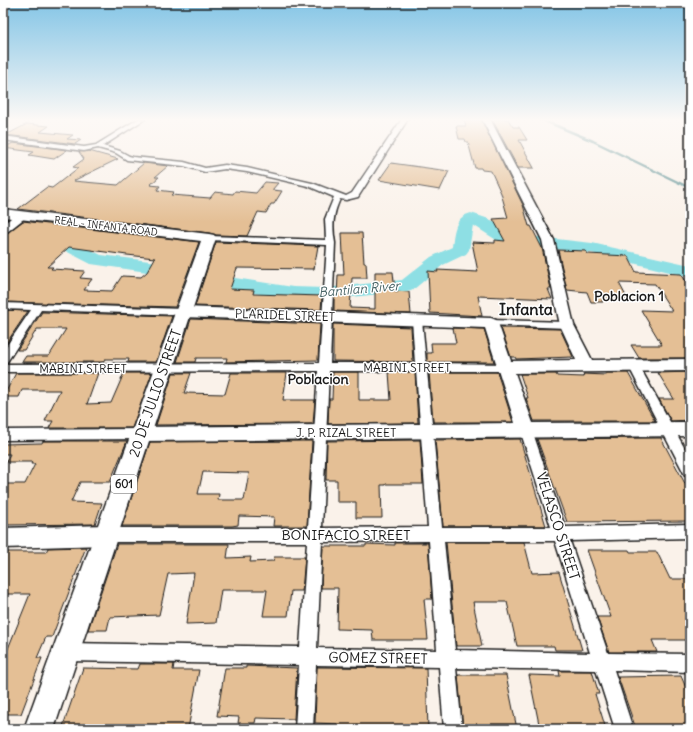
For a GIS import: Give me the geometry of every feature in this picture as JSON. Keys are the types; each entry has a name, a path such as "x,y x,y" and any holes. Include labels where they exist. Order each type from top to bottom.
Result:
{"main road":[{"name":"REAL - INFANTA ROAD","path":"3,213 209,238"},
{"name":"20 DE JULIO STREET","path":"39,729 209,238"}],"street":[{"path":"120,153 126,158 184,164 205,170 225,167 248,170 310,184 346,198 355,195 383,153"},
{"path":"503,153 549,243 567,324 587,366"},
{"path":"304,729 316,535 331,243 328,228 328,216 338,196"},
{"path":"3,230 22,216"},
{"path":"209,238 331,243"},
{"name":"PLARIDEL STREET","path":"3,306 492,323 567,324"},
{"path":"3,359 38,307"},
{"path":"417,320 453,729"},
{"name":"VELASCO STREET","path":"492,323 624,729"},
{"path":"633,365 690,471"},
{"name":"MABINI STREET","path":"3,368 507,367 690,365"},
{"name":"J. P. RIZAL STREET","path":"3,435 690,429"},
{"name":"BONIFACIO STREET","path":"3,538 106,535 560,534 690,531"},
{"name":"GOMEZ STREET","path":"66,652 690,663"}],"building":[{"path":"32,153 62,153 54,159 29,155"},
{"path":"80,153 97,153 118,159 73,181 118,185 144,163 168,166 155,177 159,177 150,185 160,186 157,190 174,192 171,195 210,198 215,192 233,194 235,191 256,193 265,182 278,183 272,190 282,191 274,204 271,204 266,213 258,212 247,236 216,235 18,209 47,187 52,188 78,168 73,167 84,159"},
{"path":"471,153 498,153 523,205 529,226 531,226 542,248 551,289 548,289 552,299 478,296 482,316 430,313 428,271 478,272 472,242 495,243 495,240 505,241 493,219 508,218 501,193 491,171 475,168"},
{"path":"510,153 526,153 534,168 518,168"},
{"path":"391,163 449,171 440,190 379,180"},
{"path":"23,221 199,242 175,307 3,302 3,235","holes":["69,247 155,258 147,272 141,277 122,276 112,291 84,290 92,279 80,278 85,271 51,269 53,267 47,267"]},
{"path":"342,233 362,233 364,263 366,263 367,278 352,278 350,308 375,309 375,272 393,272 395,291 409,292 411,314 334,311 334,296 337,296 338,275 344,275"},
{"path":"216,242 318,246 314,269 237,268 230,289 254,290 253,294 322,296 321,310 195,306"},
{"path":"558,250 586,251 588,254 628,256 636,272 681,274 690,287 690,358 639,358 631,345 662,345 641,310 672,311 655,284 619,283 628,300 602,299 603,302 591,302 587,292 567,290"},
{"path":"3,310 28,311 3,348"},
{"path":"42,312 172,316 156,362 128,362 129,359 105,359 103,362 22,362 26,356 49,356 66,329 37,329 24,350 17,350"},
{"path":"191,319 320,324 318,360 226,362 227,358 196,358 195,362 177,362"},
{"path":"333,324 411,327 413,362 333,361"},
{"path":"453,328 484,329 494,362 427,362 427,353 432,353 431,343 456,343"},
{"path":"501,328 560,329 573,357 516,359 515,357 511,357"},
{"path":"333,372 359,372 359,400 391,400 389,372 415,372 418,423 328,424 329,399 332,399"},
{"path":"429,372 497,372 513,422 433,422"},
{"path":"690,372 690,420 671,421 659,399 674,399 658,373"},
{"path":"16,373 98,373 87,404 111,403 124,373 152,373 132,428 49,428 53,421 45,421 60,390 22,390 19,397 3,397"},
{"path":"173,373 191,373 184,393 225,394 231,373 287,373 283,400 315,400 313,424 156,425"},
{"path":"605,373 628,373 655,421 534,421 520,374 556,374 557,376 584,377 583,374 606,375"},
{"path":"661,438 690,493 690,521 567,522 537,439"},
{"path":"520,439 546,526 443,526 435,440"},
{"path":"420,440 423,484 381,485 382,518 356,518 356,502 337,502 337,480 326,480 327,441"},
{"path":"43,441 127,441 110,482 80,482 71,502 102,503 95,524 3,525 3,484 25,484 35,464 31,464 32,462 6,462 10,454 3,454 3,444 42,443"},
{"path":"312,441 307,526 273,526 274,517 239,516 238,525 232,526 122,526 150,442","holes":["203,472 249,473 244,500 218,500 219,494 198,494"]},
{"path":"446,542 524,542 532,573 559,572 582,650 555,650 554,646 517,646 507,602 473,602 482,646 456,646"},
{"path":"395,543 428,543 432,599 424,599 428,640 373,640 372,630 337,629 338,588 321,588 323,546 366,546 366,544 395,545"},
{"path":"117,544 229,544 227,558 251,557 250,562 273,561 274,557 305,557 302,591 291,591 288,616 263,616 267,590 221,590 216,623 186,624 194,573 168,574 159,615 110,617 107,630 88,630"},
{"path":"86,547 52,637 46,637 37,658 42,658 21,714 3,714 3,661 30,594 3,594 3,560 7,552 46,552 48,548"},
{"path":"587,550 657,552 670,579 690,579 690,640 652,640 657,652 609,652 597,617 611,617"},
{"path":"140,664 174,664 173,670 199,670 188,729 62,729 83,668 138,669"},
{"path":"246,666 297,668 294,719 256,718 255,723 238,723 239,717 217,716 225,668 246,668"},
{"path":"317,667 426,668 428,729 377,727 377,729 336,729 337,724 315,723"},
{"path":"559,671 592,671 599,694 595,694 606,729 540,729 529,675 560,676"},
{"path":"458,675 506,675 517,729 463,729"},
{"path":"681,676 690,697 690,729 636,729 618,677"}],"waterway":[{"path":"618,153 690,188"},
{"name":"Bantilan River","path":"202,279 293,293 325,294 407,285 437,261 460,250 464,224 471,218 483,223 507,239 592,248 690,271"},
{"path":"42,234 60,241 97,260 182,271"}],"district":[{"name":"Poblacion 1","path":"629,296"},
{"name":"Infanta","path":"526,309"},
{"name":"Poblacion","path":"318,379"}]}
